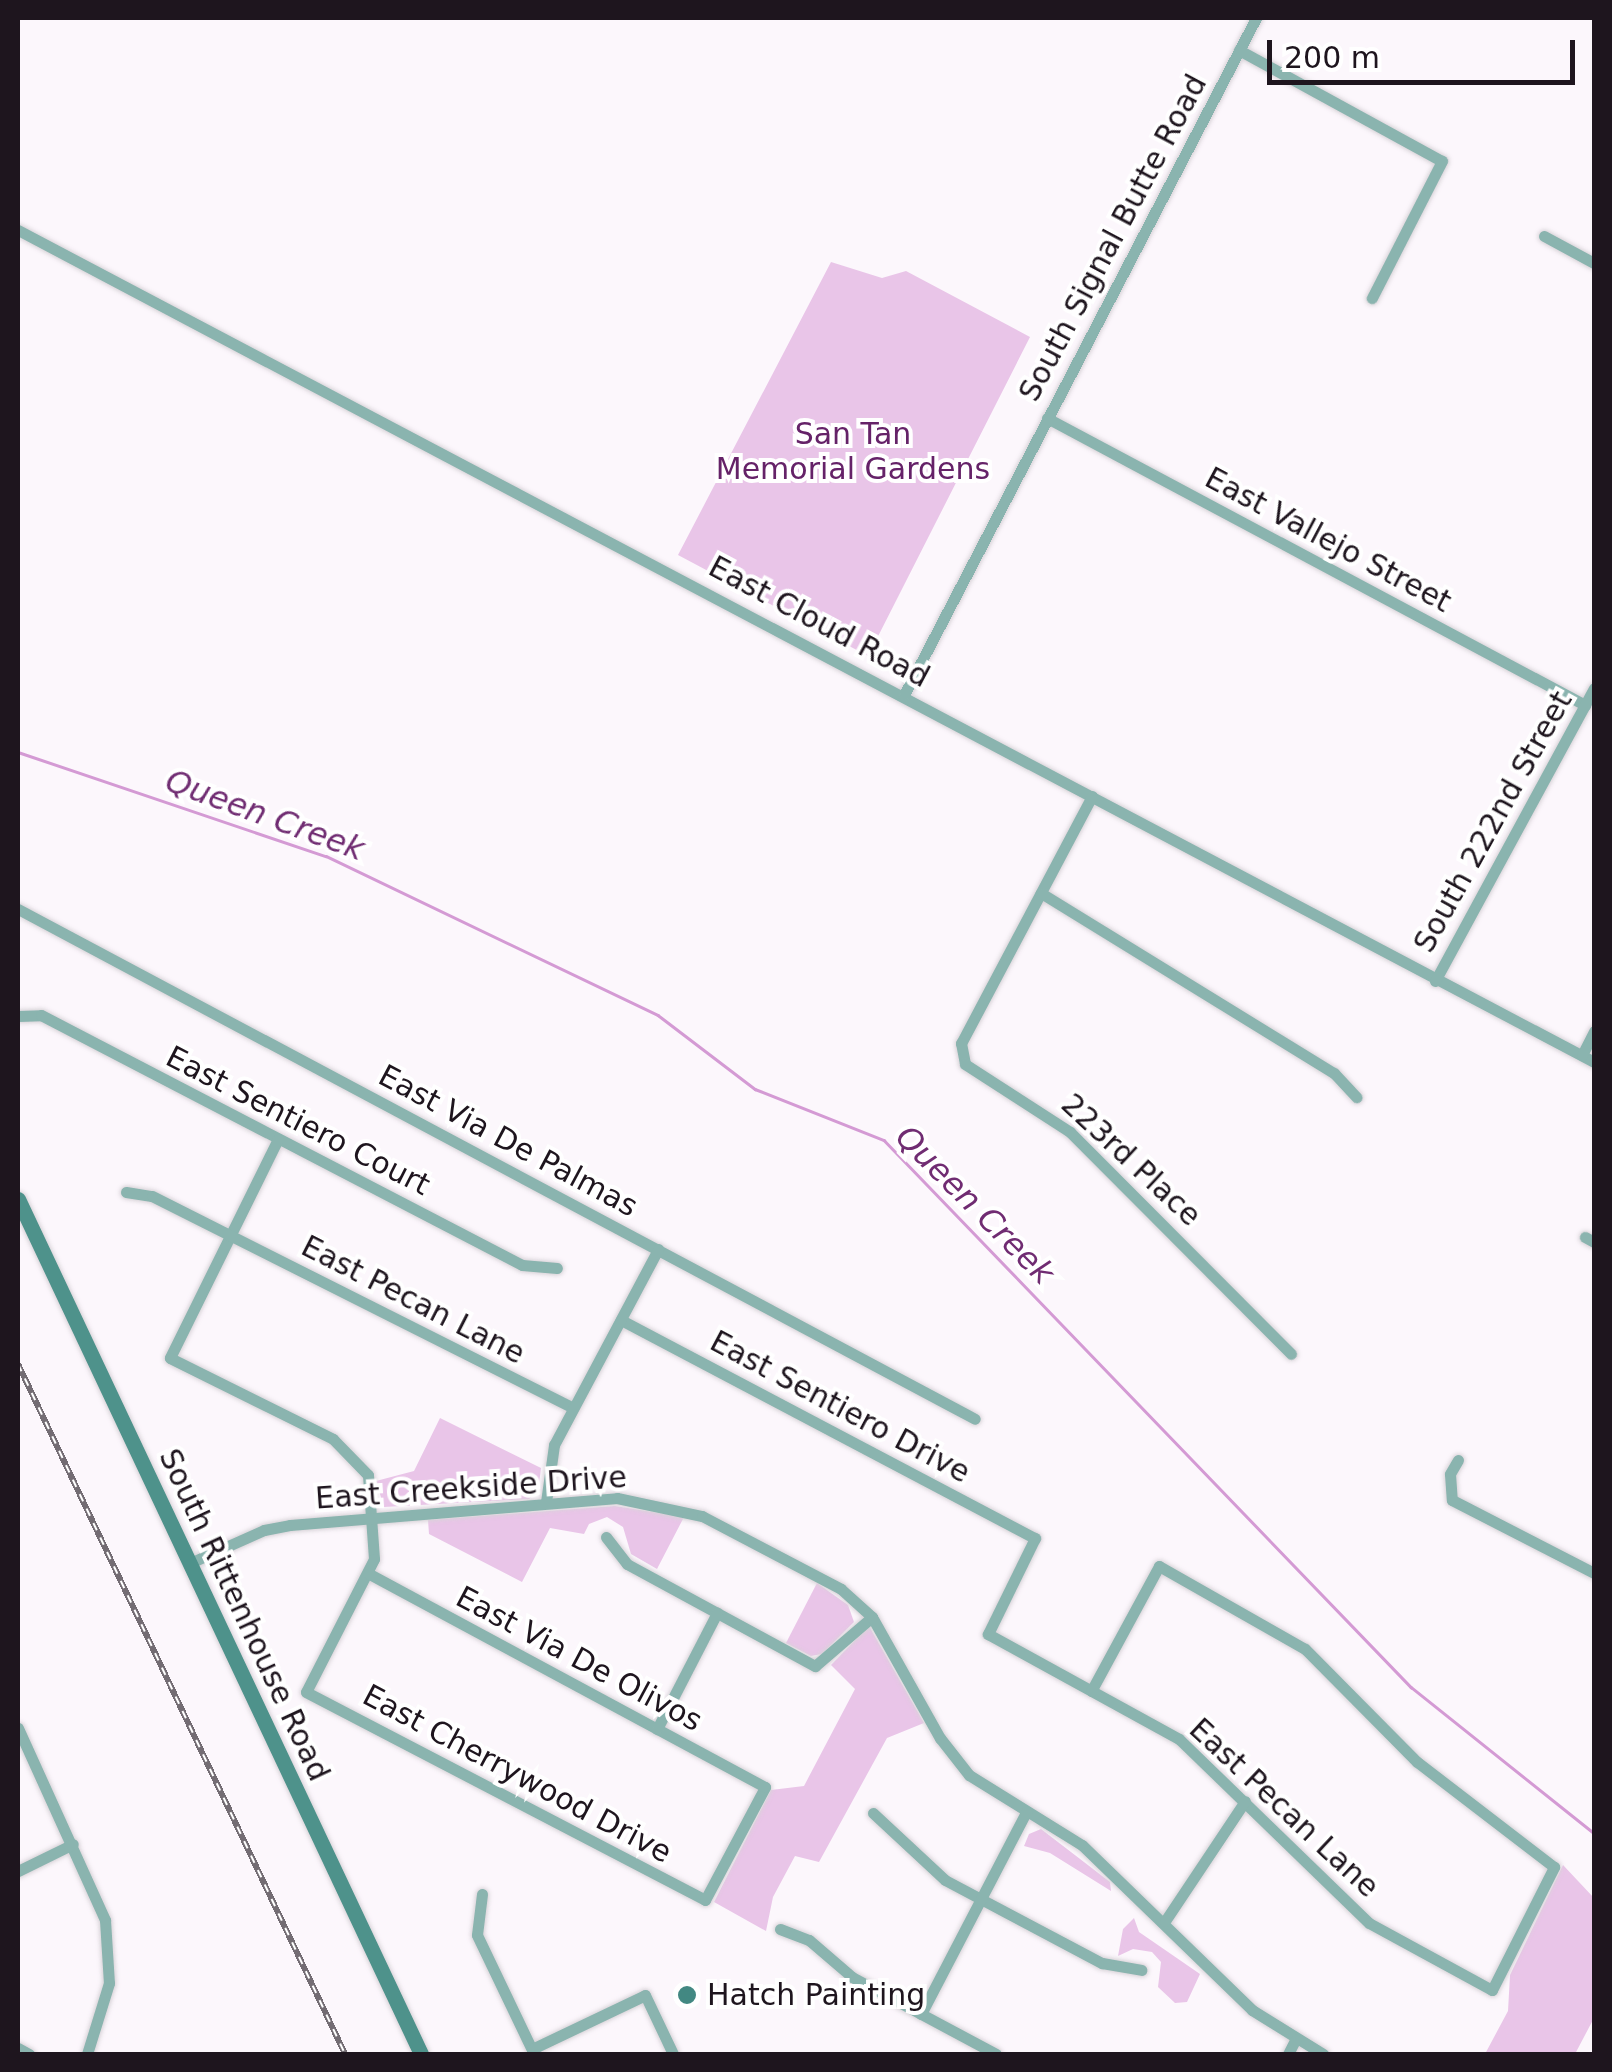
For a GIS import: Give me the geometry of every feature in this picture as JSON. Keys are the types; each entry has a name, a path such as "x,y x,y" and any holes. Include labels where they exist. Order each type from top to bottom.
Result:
{"main road":[{"name":"South Rittenhouse Road","path":"18,1199 421,2054"}],"street":[{"name":"South Signal Butte Road","path":"904,695 1256,18"},
{"path":"1239,50 1442,161 1372,298"},
{"name":"East Cloud Road","path":"18,230 1594,1062"},
{"path":"1544,236 1594,262"},
{"name":"East Vallejo Street","path":"1046,418 1585,705"},
{"name":"South 222nd Street","path":"1436,981 1594,688"},
{"name":"223rd Place","path":"1092,796 961,1042 965,1064 1070,1132 1291,1354"},
{"path":"1041,893 1334,1073 1356,1097"},
{"name":"East Via De Palmas","path":"18,909 975,1419"},
{"name":"East Sentiero Court","path":"18,1016 41,1014 522,1265 557,1268"},
{"path":"1582,1055 1594,1031"},
{"path":"278,1140 170,1358 344,1446 368,1475 373,1519 369,1574"},
{"name":"East Pecan Lane","path":"126,1192 152,1196 573,1408"},
{"path":"546,1502 554,1446 658,1249"},
{"name":"East Sentiero Drive","path":"621,1320 1035,1538 988,1634"},
{"path":"1458,1460 1450,1474 1452,1500 1594,1573"},
{"name":"East Creekside Drive","path":"190,1563 264,1530 617,1498 688,1511 841,1589 872,1616 954,1758 987,1790 1082,1844 1252,2010 1323,2054"},
{"path":"606,1537 626,1564 815,1666 872,1616"},
{"name":"East Pecan Lane","path":"988,1634 1179,1739 1369,1923 1492,1990 1554,1867 1417,1762 1305,1649 1159,1566 1092,1691"},
{"name":"East Cherrywood Drive","path":"369,1574 306,1692 705,1900 766,1787"},
{"name":"East Via De Olivos","path":"369,1574 766,1787"},
{"path":"657,1729 717,1613"},
{"path":"18,1728 101,1906 110,1952 107,1999 86,2054"},
{"path":"1164,1921 1245,1801"},
{"path":"921,2014 1026,1812"},
{"path":"873,1813 945,1880 1102,1962 1140,1970"},
{"path":"18,1871 73,1844"},
{"path":"482,1894 476,1936 533,2052 645,1995 674,2054"},
{"path":"780,1929 809,1940 852,1977 996,2054"},
{"path":"1288,2054 1295,2040"},
{"path":"18,2048 30,2054"}],"green space":[{"name":"San Tan Memorial Gardens","path":"831,262 882,278 906,271 1030,337 868,656 678,555"},
{"path":"440,1418 541,1468 538,1492 529,1499 384,1507 376,1481 414,1471"},
{"path":"615,1506 684,1517 657,1569 631,1554 623,1527 607,1517 589,1524 584,1534 550,1528 522,1582 429,1534 428,1520"},
{"path":"817,1583 848,1605 854,1622 822,1654 811,1656 786,1643"},
{"path":"869,1626 924,1723 887,1738 819,1862 795,1856 773,1897 766,1931 714,1902 771,1790 804,1786 855,1689 831,1665"},
{"path":"1041,1829 1110,1882 1111,1891 1050,1853 1024,1846 1029,1834"},
{"path":"1563,1865 1594,1898 1594,2018 1575,2054 1485,2054 1508,2011 1510,1975"},
{"path":"1134,1918 1139,1932 1200,1974 1187,2002 1175,2003 1158,1987 1161,1962 1152,1952 1133,1949 1118,1956 1123,1929"}],"waterway":[{"name":"Queen Creek","path":"18,752 326,856 658,1015 755,1089 884,1140 1411,1687 1594,1833"}],"railway":[{"path":"18,1364 345,2054"}],"place":[{"name":"Hatch Painting","path":"687,1995"}]}
